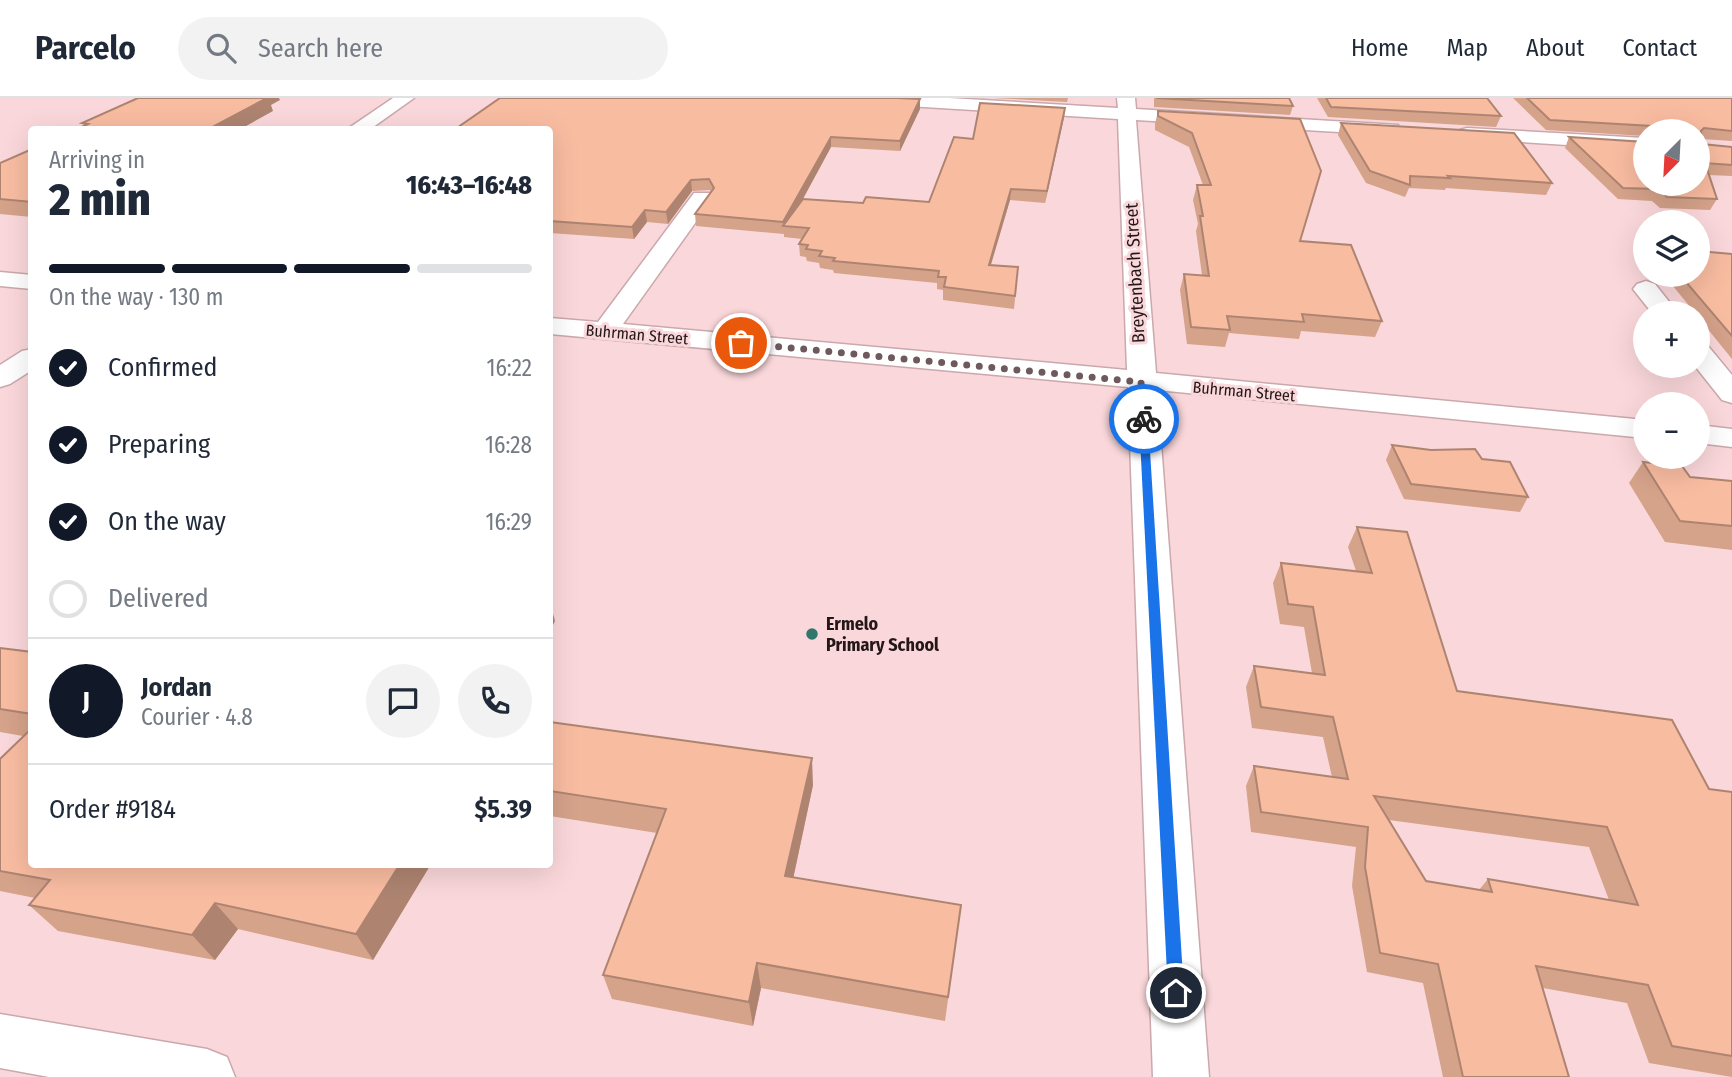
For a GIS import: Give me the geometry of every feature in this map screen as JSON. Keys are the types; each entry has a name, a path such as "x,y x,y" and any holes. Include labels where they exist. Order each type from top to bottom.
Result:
{"street":[{"path":"858,98 1126,106 1413,131"},
{"path":"363,126 412,101"},
{"path":"384,126 412,101"},
{"name":"Breytenbach Street","path":"1126,106 1181,1077"},
{"path":"1454,133 1633,143"},
{"path":"605,331 702,198"},
{"path":"0,279 28,282"},
{"path":"1646,289 1656,301"},
{"name":"Buhrman Street","path":"553,326 1633,428"},
{"path":"0,355 28,338"},
{"path":"0,377 28,360"},
{"path":"1710,367 1732,394"},
{"path":"1710,435 1732,438"},
{"path":"0,1041 207,1077"}],"building":[{"path":"138,98 267,98 214,126 84,126 88,124 82,123"},
{"path":"500,98 920,99 900,141 831,137 783,222 695,214 714,188 709,179 691,180 666,212 645,210 632,227 553,221 553,126 460,126"},
{"path":"1156,98 1289,98 1293,106"},
{"path":"1326,98 1487,98 1501,116 1331,107"},
{"path":"1527,98 1732,98 1732,131 1710,129 1710,119 1633,119 1633,125 1550,120"},
{"path":"980,103 1065,108 1047,191 1011,189 989,265 1018,267 1015,296 944,287 946,277 938,277 939,271 833,261 835,258 819,256 822,251 806,249 808,245 799,244 809,228 783,226 803,199 863,203 866,197 929,202 954,137 973,139"},
{"path":"1158,111 1300,119 1321,171 1300,241 1351,245 1382,321 1302,314 1304,322 1227,316 1230,330 1191,327 1184,274 1209,276 1197,185 1211,185 1192,133 1158,116"},
{"path":"1341,123 1514,133 1552,183 1410,176 1410,185 1370,171"},
{"path":"1569,137 1633,141 1633,188 1623,188"},
{"path":"1710,145 1732,147 1732,165 1710,163"},
{"path":"28,151 28,202 0,199 0,163"},
{"path":"1710,178 1717,199 1667,197 1710,196"},
{"path":"1710,252 1732,254 1732,336 1710,310 1710,301 1702,301 1690,287 1710,287"},
{"path":"1392,445 1431,450 1475,449 1482,459 1510,462 1528,497 1411,484"},
{"path":"1647,469 1684,469 1690,477 1732,481 1732,526 1680,521"},
{"path":"1357,527 1407,532 1457,691 1672,720 1709,789 1732,792 1732,1056 1672,1046 1648,985 1536,966 1569,1077 1463,1077 1438,964 1380,953 1365,867 1368,827 1261,812 1254,766 1348,779 1333,717 1261,707 1254,666 1325,675 1313,607 1288,604 1281,563 1372,573","holes":["1374,796 1607,827 1638,905 1488,879 1492,892 1426,881"]},
{"path":"0,648 28,652 28,713 0,709"},
{"path":"553,722 812,758 785,876 961,905 948,997 757,963 749,1002 603,975 666,809 553,791"},
{"path":"28,732 28,868 397,868 356,934 215,903 192,935 29,905 50,880 0,871 0,759"}],"way so far":[{"path":"741,343 1141,382 1144,419"}],"place":[{"name":"Ermelo Primary School","path":"812,634"}],"route":[{"path":"1144,419 1176,993"}]}
